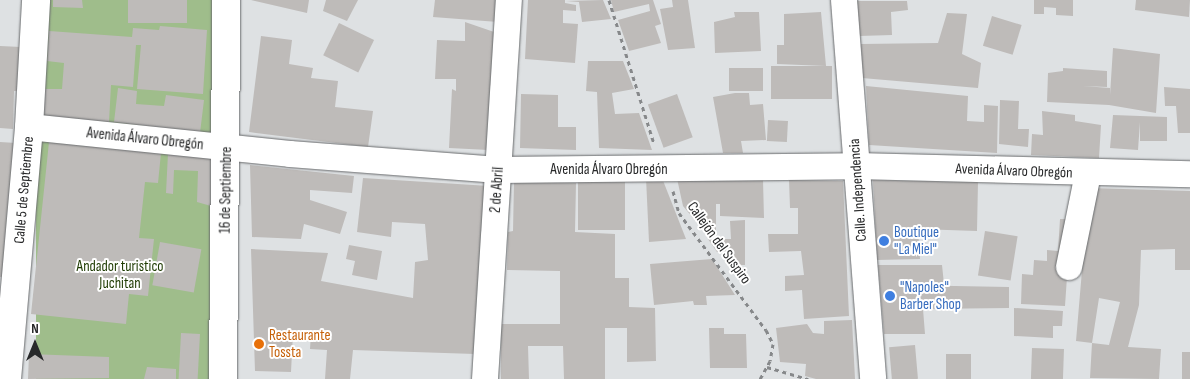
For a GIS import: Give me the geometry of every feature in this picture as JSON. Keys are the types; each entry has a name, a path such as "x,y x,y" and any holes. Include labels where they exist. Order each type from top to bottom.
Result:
{"street":[{"name":"Calle 5 de Septiembre","path":"7,379 29,127 36,0"},
{"name":"16 de Septiembre","path":"223,379 227,147 226,0"},
{"name":"2 de Abril","path":"485,379 509,0"},
{"name":"Calle. Independencia","path":"844,0 873,379"},
{"name":"Avenida Álvaro Obregón","path":"29,127 227,147 498,170 666,170 856,166 1088,174 1190,174"},
{"path":"1069,267 1088,174"}],"path":[{"name":"Callejón del Suspiro","path":"609,0 656,149 666,170 679,212 766,330 773,344 767,367 760,379"},
{"path":"767,367 808,379"}],"green space":[{"name":"Andador turistico Juchitan","path":"36,0 226,0 226,379 36,379"}],"building":[{"path":"53,0 82,0 83,8 53,7"},
{"path":"128,0 187,0 187,23 128,23"},
{"path":"251,0 309,0 307,13"},
{"path":"326,0 358,0 347,21 323,11"},
{"path":"435,0 499,0 498,22 433,17"},
{"path":"528,0 565,0 565,3 576,5 576,11 563,10 563,23 578,24 575,63 525,59"},
{"path":"603,0 611,19 582,22 579,2 566,1"},
{"path":"611,0 653,0 661,24 655,26 661,43 629,51 618,20 650,11 649,4 614,12"},
{"path":"672,0 688,0 695,48 668,50 660,9 673,7"},
{"path":"1034,0 1073,0 1073,16 1056,15 1056,8 1044,7 1044,14 1034,14"},
{"path":"1136,0 1190,0 1189,17 1135,10"},
{"path":"857,1 907,1 908,10 891,12 892,35 859,36"},
{"path":"734,12 759,12 761,51 715,53 714,22 735,17"},
{"path":"821,12 826,66 777,64 777,45 784,45 784,14"},
{"path":"947,13 967,14 962,54 981,63 978,88 862,78 861,44 938,43"},
{"path":"992,16 1022,25 1013,55 983,46"},
{"path":"465,22 497,33 489,150 449,148 452,89 456,91 456,79 435,79 437,40 465,41"},
{"path":"339,23 374,40 358,72 323,55"},
{"path":"160,26 207,30 203,94 137,89 141,45 136,45 133,87 111,85 109,122 41,118 43,89 62,89 64,63 47,61 49,31 132,37 133,28 159,30"},
{"path":"261,36 292,40 289,64 313,68 311,78 338,81 335,107 373,111 368,147 249,132"},
{"path":"0,46 21,47 19,91 14,91 13,129 0,128"},
{"path":"1113,48 1160,54 1156,113 1109,105 1047,102 1048,73 1063,71 1063,68 1107,71 1107,87 1083,86 1110,88 1110,95"},
{"path":"588,61 623,61 634,89 612,93 615,114 639,113 652,150 599,148 597,92 586,91"},
{"path":"771,66 832,66 832,99 771,99"},
{"path":"729,68 763,68 763,91 729,91"},
{"path":"866,86 968,96 967,121 984,122 984,105 998,106 997,153 869,145"},
{"path":"1164,87 1190,89 1190,133 1178,133 1176,106 1165,106"},
{"path":"118,88 137,91 136,104 164,106 166,95 204,100 200,133 114,122"},
{"path":"735,93 749,93 750,105 763,104 766,140 741,141 743,153 723,153 713,97"},
{"path":"521,94 558,95 558,127 576,127 576,150 520,148"},
{"path":"677,94 693,137 664,148 648,105"},
{"path":"1000,100 1019,101 1018,129 1029,129 1028,147 999,144"},
{"path":"1042,111 1075,115 1075,121 1101,125 1099,158 1031,155 1032,134 1043,135"},
{"path":"1113,115 1167,117 1167,141 1140,141 1140,122 1138,150 1110,148"},
{"path":"768,120 788,121 787,142 767,141"},
{"path":"0,142 16,143 6,277 0,277"},
{"path":"49,142 161,153 158,183 145,182 139,238 154,239 148,296 129,294 126,324 31,314"},
{"path":"168,153 214,156 211,206 197,202 198,171 174,170 173,194 166,193"},
{"path":"250,165 354,176 352,193 310,190 310,200 347,212 340,234 304,224 301,239 252,237"},
{"path":"676,174 763,180 764,218 720,216 720,204 716,204 716,231 704,231 683,206"},
{"path":"363,178 489,186 475,354 353,350 350,379 325,379 327,350 310,349 311,333 293,333 291,372 255,371 251,249 328,253 321,281 413,298 415,262 428,260 425,224 392,222 391,237 357,232"},
{"path":"646,178 662,178 686,239 649,242"},
{"path":"789,180 843,181 849,316 804,319 802,290 785,291 785,276 804,275 801,251 769,252 768,234 798,234 798,208 790,208"},
{"path":"873,180 978,182 977,231 918,229 920,259 877,260"},
{"path":"514,181 576,183 575,232 615,234 615,278 629,278 629,307 655,308 656,361 627,362 627,328 605,328 605,379 564,379 563,346 528,346 529,379 501,379 501,324 560,324 560,271 507,270 508,232 513,231"},
{"path":"578,182 625,182 625,230 578,230"},
{"path":"1089,188 1190,191 1190,270 1175,270 1175,249 1141,250 1139,305 1128,347 1161,349 1159,379 1090,378 1092,343 1076,341","holes":["1099,298 1120,302 1109,345 1092,343"]},
{"path":"1060,219 1071,219 1065,306 1021,304 1022,274 1033,275 1034,260 1047,261 1047,250 1058,251"},
{"path":"745,220 745,265 730,265 730,252 717,252 708,239 731,239 730,221"},
{"path":"985,231 1018,236 1011,281 978,275"},
{"path":"160,242 201,249 194,293 152,285"},
{"path":"349,245 382,251 377,280 352,275 355,261 346,259"},
{"path":"712,259 735,295 706,296 707,305 694,305 693,301 654,305 650,264"},
{"path":"878,265 942,265 944,284 901,285 1009,287 1009,308 923,309 925,334 884,334"},
{"path":"1014,308 1063,311 1062,326 1053,326 1053,338 1014,336"},
{"path":"852,320 855,379 816,379 805,376 806,364 780,362 776,328 807,324 813,333 824,334 824,321"},
{"path":"709,328 724,328 724,334 746,334 747,368 710,368"},
{"path":"181,333 200,334 198,379 179,379"},
{"path":"915,345 918,379 892,379 889,347"},
{"path":"1032,348 1064,349 1063,379 1031,379"},
{"path":"1182,352 1190,352 1190,379 1182,379"},
{"path":"29,354 109,357 109,378 28,379"},
{"path":"946,354 971,354 971,379 946,379"},
{"path":"147,367 176,369 176,379 144,379"}],"place":[{"name":"Boutique \"La Miel\"","path":"884,241"},
{"name":"\"Napoles\" Barber Shop","path":"890,296"},
{"name":"Restaurante Tossta","path":"259,344"}]}
